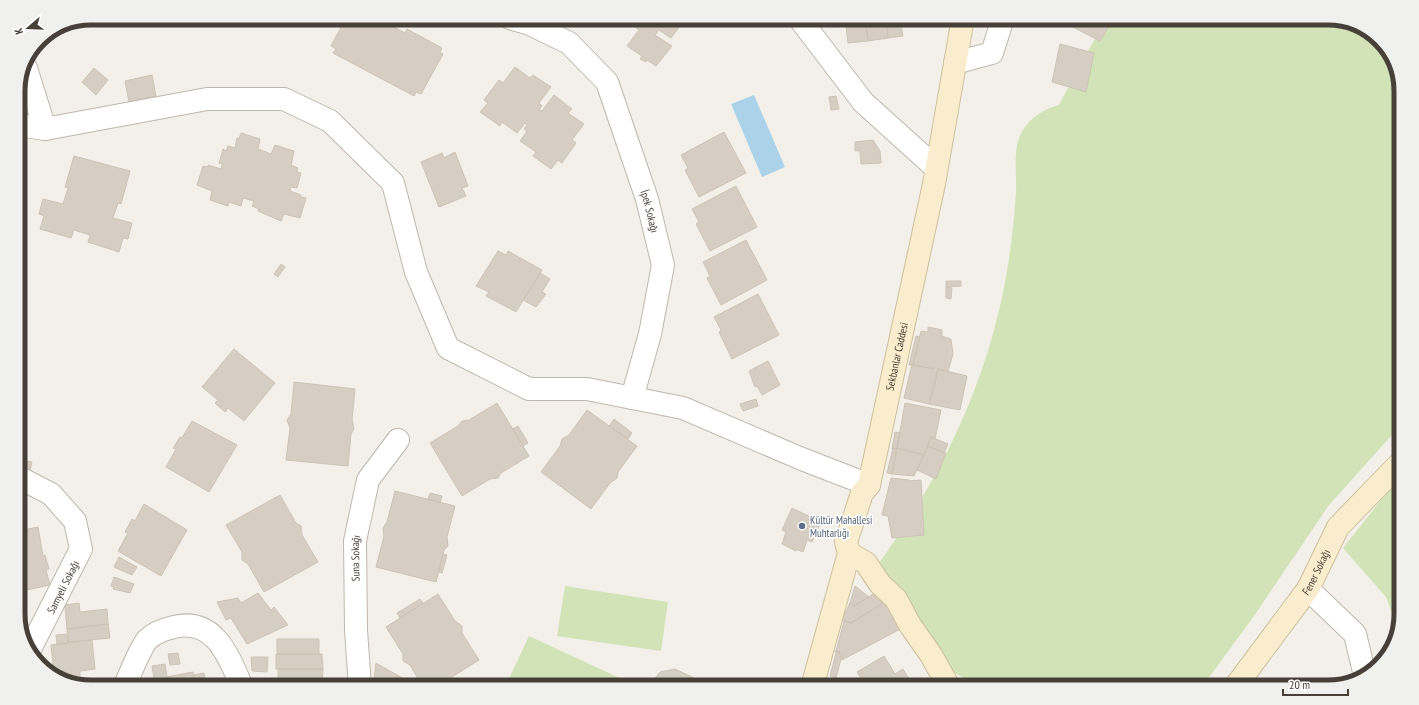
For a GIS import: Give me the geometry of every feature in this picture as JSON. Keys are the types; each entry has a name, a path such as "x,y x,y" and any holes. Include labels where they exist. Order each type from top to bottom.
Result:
{"street":[{"name":"İpek Sokağı","path":"532,25 569,43 607,82 647,199 663,265 650,334 632,398"},
{"path":"804,25 864,102 936,168"},
{"name":"Sekbanlar Caddesi","path":"814,680 850,553 846,542 862,493 869,485 936,168 962,25"},
{"path":"955,62 992,53 1001,25"},
{"path":"27,73 45,129"},
{"path":"25,126 45,129 207,99 284,99 330,121 393,183 416,272 448,348 529,389 587,389 683,408 802,459 869,485"},
{"name":"Suna Sokağı","path":"360,680 356,630 355,541 368,480 398,440"},
{"name":"Fener Sokağı","path":"1240,680 1308,589 1338,527 1394,469"},
{"name":"Samyeli Sokağı","path":"25,481 51,494 75,521 81,549 33,644"},
{"path":"850,553 866,563 880,584 896,599 946,680"},
{"path":"1308,589 1355,634 1364,670"},
{"path":"128,680 148,640 164,629 183,624 205,629 226,650 239,680"}],"green space":[{"path":"1103,25 1328,25 1350,28 1372,41 1383,54 1391,69 1393,78 1394,433 1329,505 1254,616 1207,680 967,680 946,668 876,567 921,500 940,465 958,430 987,355 998,317 1006,277 1016,192 1016,151 1019,138 1030,121 1040,113 1059,105"},
{"path":"1394,484 1394,618 1386,597 1343,548"},
{"path":"565,586 668,602 661,651 557,636"},
{"path":"529,636 624,680 508,680"}],"water":[{"path":"754,95 785,167 762,177 731,104"}],"building":[{"path":"342,25 392,25 405,33 407,29 442,48 440,52 443,54 421,94 416,92 414,96 333,53 336,49 331,46"},
{"path":"632,25 681,25 671,38 659,30 655,35 672,46 656,66 647,60 646,62 640,59 642,56 627,46 639,30"},
{"path":"846,25 866,25 868,41 848,43"},
{"path":"866,25 887,25 888,38 868,41"},
{"path":"887,25 901,25 903,36 888,38"},
{"path":"1070,25 1110,25 1100,41"},
{"path":"1060,44 1094,53 1086,92 1052,82"},
{"path":"515,67 530,78 533,75 551,87 539,103 542,106 539,110 542,111 554,95 572,109 568,113 584,124 572,140 576,143 562,163 558,160 551,169 533,156 536,152 520,141 527,131 524,129 527,125 525,123 517,133 502,122 500,126 480,112 488,103 484,100 499,80 503,83"},
{"path":"94,68 108,80 96,95 82,82"},
{"path":"152,75 156,96 129,102 125,81"},
{"path":"836,96 839,109 831,110 829,97"},
{"path":"724,132 746,173 699,197 685,170 688,168 681,155"},
{"path":"241,133 260,139 258,149 271,154 275,145 294,151 291,165 298,168 297,172 301,173 297,188 291,187 290,191 306,198 300,218 284,214 281,221 258,211 259,209 252,206 254,201 243,198 241,206 229,202 228,206 210,200 212,191 197,185 203,166 208,167 208,165 221,169 222,164 219,163 223,149 226,151 228,146 235,148 237,138 239,139"},
{"path":"873,140 880,151 881,163 861,164 860,151 855,151 855,142"},
{"path":"455,152 468,186 462,188 466,196 439,207 421,162 442,153 444,158"},
{"path":"74,156 130,171 121,204 118,203 113,218 132,223 128,239 123,238 119,252 88,242 90,235 74,230 71,238 40,229 44,216 39,214 43,199 63,204 68,188 65,187"},
{"path":"736,186 757,227 710,251 696,224 699,222 692,209"},
{"path":"746,240 767,280 721,305 707,278 710,276 703,262"},
{"path":"498,251 506,255 508,251 542,270 516,312 486,296 489,292 476,286"},
{"path":"281,264 285,267 278,277 274,274"},
{"path":"540,273 550,279 542,292 546,294 536,307 523,300"},
{"path":"946,281 961,281 961,286 946,287"},
{"path":"946,287 952,288 951,299 946,298"},
{"path":"758,294 779,335 732,359 719,332 721,330 714,317"},
{"path":"928,327 942,330 942,336 951,339 953,354 948,371 913,365 921,331 928,332"},
{"path":"916,336 920,337 913,365 909,365"},
{"path":"234,349 275,383 244,421 228,408 225,412 215,403 218,400 202,387"},
{"path":"768,361 780,385 762,395 757,386 755,387 749,371"},
{"path":"912,364 938,371 929,404 904,398"},
{"path":"938,369 967,376 960,410 929,404"},
{"path":"294,382 355,389 352,420 354,429 351,434 348,466 286,460 290,428 287,420 291,414"},
{"path":"756,399 758,406 743,411 740,404"},
{"path":"497,403 529,456 501,473 498,478 490,479 462,496 430,443 458,426 462,421 469,420"},
{"path":"905,403 941,410 935,439 931,437 924,455 897,448"},
{"path":"587,410 637,446 618,472 617,478 610,483 591,509 541,472 560,446 562,439 569,435"},
{"path":"614,419 632,433 628,439 609,426"},
{"path":"192,421 237,445 209,492 166,467 176,449 173,448 180,437 182,438"},
{"path":"518,426 528,443 523,446 513,429"},
{"path":"895,432 900,433 897,449 892,449"},
{"path":"931,437 948,444 944,453 927,446"},
{"path":"928,446 946,453 936,479 917,470"},
{"path":"893,448 897,449 892,474 887,473"},
{"path":"897,448 924,455 914,476 892,474"},
{"path":"25,461 32,462 30,471 25,470"},
{"path":"891,478 909,480 908,481 921,480 924,535 892,538 888,516 882,515"},
{"path":"395,491 455,506 447,537 448,546 444,550 436,582 376,567 384,536 383,528 387,522"},
{"path":"430,493 442,496 440,503 428,499"},
{"path":"280,495 296,523 301,526 302,535 318,562 264,592 248,564 242,560 242,552 226,525"},
{"path":"144,504 187,530 161,576 118,551 128,533 125,532 132,519 135,521"},
{"name":"Kültür Mahallesi Muhtarlığı","path":"792,508 821,522 812,542 807,540 803,552 796,549 796,551 782,544 786,532 782,530"},
{"path":"38,527 43,556 45,555 49,569 46,570 50,585 25,590 25,530"},
{"path":"443,554 447,555 442,573 439,572"},
{"path":"119,557 137,567 132,575 114,567"},
{"path":"114,577 134,584 130,593 113,589 114,587 111,586"},
{"path":"855,586 869,597 854,606 850,603"},
{"path":"881,589 888,600 851,623 842,620 850,603 854,606"},
{"path":"258,593 271,610 274,607 288,625 247,644 231,618 226,620 217,602 238,598 241,603"},
{"path":"438,594 455,621 462,626 462,633 479,660 447,680 419,680 410,665 403,661 403,654 386,627"},
{"path":"420,599 423,603 400,618 397,613"},
{"path":"888,600 904,627 842,660 841,654 836,651 844,621 851,623"},
{"path":"79,603 80,612 107,609 108,624 67,629 65,605"},
{"path":"108,624 110,638 68,642 67,629"},
{"path":"68,634 68,643 57,644 56,635"},
{"path":"277,639 319,639 319,654 277,654"},
{"path":"92,640 95,669 80,671 80,678 75,678 54,669 51,645"},
{"path":"835,651 839,651 841,659 836,678 830,676 836,653"},
{"path":"178,653 180,664 170,665 168,654"},
{"path":"276,654 322,654 323,669 276,669"},
{"path":"884,656 895,674 903,669 910,680 862,680 857,672"},
{"path":"251,657 268,657 267,672 252,671"},
{"path":"376,663 397,675 395,680 374,680"},
{"path":"165,664 167,677 154,679 152,666"},
{"path":"278,669 323,669 322,680 278,680"},
{"path":"675,669 694,678 694,680 654,680 660,672"},
{"path":"193,672 194,680 150,680"},
{"path":"204,673 205,680 194,680 193,675"},
{"path":"397,675 406,680 395,680"}],"place":[{"name":"Kültür Mahallesi Muhtarlığı","path":"802,526"}]}
